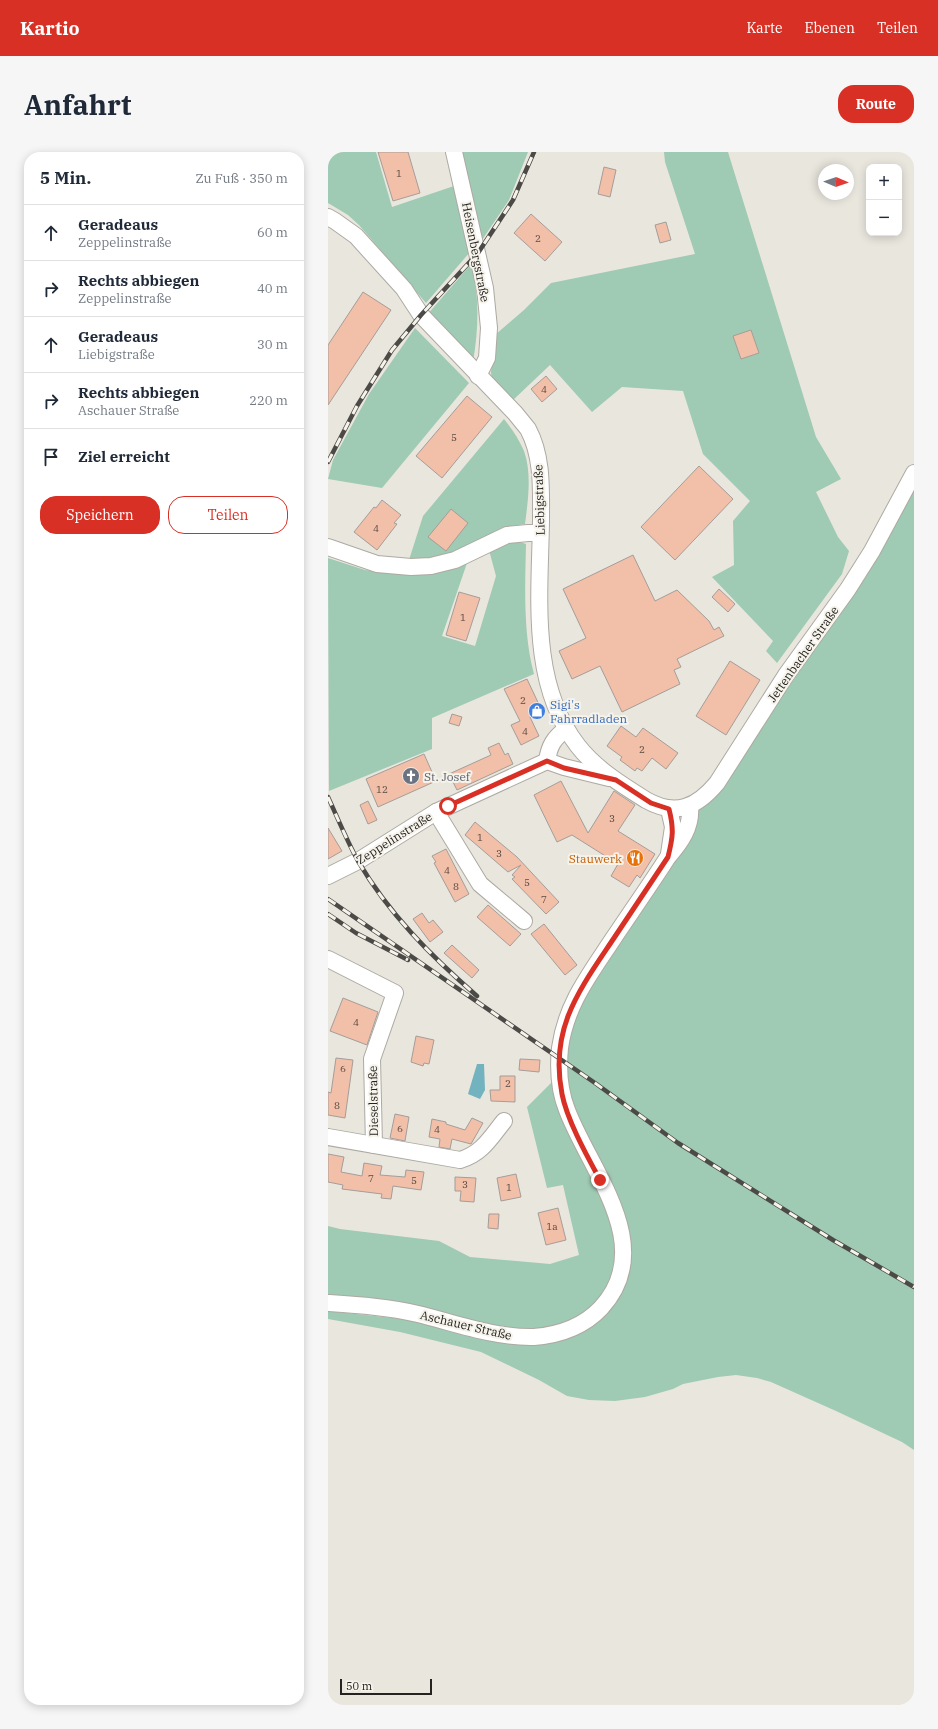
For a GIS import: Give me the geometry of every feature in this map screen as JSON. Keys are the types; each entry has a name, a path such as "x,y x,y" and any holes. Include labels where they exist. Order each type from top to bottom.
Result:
{"street":[{"name":"Heisenbergstraße","path":"454,152 485,288 489,328 487,358 478,376"},
{"name":"Liebigstraße","path":"328,217 356,236 404,289 421,315 515,413 528,429 535,447 541,482 539,580 543,654 553,700 566,729 579,747 596,764 616,780 651,803 669,809"},
{"name":"Jettenbacher Straße","path":"669,809 680,809 690,806 709,793 717,783 786,675 848,589 872,551 914,473"},
{"path":"328,547 377,564 411,567 431,566 455,560 507,535 540,533"},
{"path":"566,729 556,736 548,751 547,761 564,768 616,780"},
{"name":"Zeppelinstraße","path":"328,876 358,861 436,812 547,761"},
{"name":"Aschauer Straße","path":"328,1303 415,1313 494,1333 513,1336 535,1336 557,1333 587,1321 607,1301 615,1290 618,1280 622,1262 623,1235 614,1209 567,1111 560,1083 560,1049 565,1022 576,995 668,857 686,833 691,817 690,806"},
{"name":"Aschauer Straße","path":"668,857 673,827 669,809"},
{"path":"436,812 480,884 524,921"},
{"name":"Dieselstraße","path":"328,959 395,993 372,1059 374,1145"},
{"path":"328,1137 460,1160 471,1157 480,1151 504,1120"}],"green space":[{"path":"328,152 376,152 392,207 454,186 470,252 426,303 359,225 348,215 328,203"},
{"path":"461,152 528,152 509,200 480,243"},
{"path":"664,152 728,152 816,437 841,479 816,492 838,537 849,551 842,574 777,663 766,651 773,641 712,577 734,565 733,521 750,501 703,454 683,391 622,387 592,412 550,365 512,401 492,381 491,372 495,335 524,310 551,283 695,254 665,162"},
{"path":"472,263 477,301 476,336 473,362 427,315"},
{"path":"415,328 469,383 382,488 328,479 333,460 369,394"},
{"path":"504,419 520,442 528,468 529,487 525,524 504,527 451,554 432,560 409,560 423,516"},
{"path":"914,485 914,1450 902,1442 836,1411 771,1382 757,1378 736,1375 718,1377 683,1384 673,1389 645,1397 615,1401 589,1400 567,1396 539,1380 481,1352 400,1332 328,1319 328,1311 412,1320 513,1342 609,1310 622,1288 629,1265 570,1109 564,1081 572,1013 701,807"},
{"path":"520,542 526,544 526,626 530,659 534,674 432,718 432,749 329,791 328,558 365,570 382,572 467,563 442,636 475,646 496,576 489,550 508,543"},
{"path":"554,1080 614,1220 618,1259 606,1294 582,1317 558,1326 512,1330 328,1297 328,1226 340,1229 439,1241 470,1257 550,1264 579,1255 563,1185 547,1188 527,1107"}],"water":[{"path":"477,1064 484,1064 485,1090 480,1099 468,1094"}],"building":[{"path":"378,152 408,152 420,193 393,201"},
{"path":"604,167 616,170 610,197 598,194"},
{"path":"531,214 562,242 545,261 514,233"},
{"path":"666,222 671,240 660,243 655,225"},
{"path":"363,292 391,310 328,405 328,345"},
{"path":"751,330 759,353 741,359 733,336"},
{"path":"546,376 557,389 542,402 531,389"},
{"path":"467,396 492,417 442,478 416,456"},
{"path":"699,466 733,499 675,560 641,527"},
{"path":"382,500 401,515 394,523 397,524 377,550 354,532 374,507 376,508"},
{"path":"451,509 468,523 446,551 428,537"},
{"path":"633,555 655,601 677,590 709,621 714,630 719,627 724,636 677,659 681,667 674,670 680,684 622,712 600,666 572,679 559,651 586,638 563,589"},
{"path":"719,589 735,604 728,612 712,597"},
{"path":"459,592 480,598 466,641 446,635"},
{"path":"730,661 760,680 726,735 696,716"},
{"path":"527,679 542,711 530,717 539,736 521,745 511,725 520,721 504,689"},
{"path":"452,714 462,717 459,726 449,723"},
{"path":"621,726 636,737 643,728 678,753 666,769 652,758 642,771 637,768 635,771 620,760 622,757 607,746"},
{"path":"499,743 505,755 508,753 513,764 457,790 449,774 491,755 488,748"},
{"name":"St. Josef","path":"424,754 436,781 378,807 366,779"},
{"path":"561,781 588,833 614,791 635,805 618,831 655,854 640,878 637,875 629,887 611,876 618,864 572,835 557,842 534,795"},
{"path":"368,801 377,820 368,824 360,805"},
{"path":"475,822 517,857 559,902 546,914 512,879 515,877 512,875 521,865 508,872 465,835"},
{"path":"328,828 342,851 328,859"},
{"path":"446,849 469,894 455,902 434,863 436,862 432,856"},
{"path":"488,905 521,934 510,946 477,917"},
{"path":"422,913 429,923 433,920 443,932 430,942 413,919"},
{"path":"544,924 577,965 565,975 531,934"},
{"path":"452,945 479,970 472,978 444,953"},
{"path":"343,998 378,1012 367,1045 330,1031"},
{"path":"416,1036 434,1040 429,1064 424,1063 423,1066 411,1062"},
{"path":"336,1058 353,1060 345,1118 328,1115 328,1092 331,1093"},
{"path":"520,1059 540,1060 539,1072 519,1070"},
{"path":"500,1076 515,1076 515,1102 491,1101 490,1090 500,1090"},
{"path":"395,1114 409,1117 405,1141 390,1138"},
{"path":"472,1118 483,1123 471,1144 452,1139 450,1149 439,1147 440,1139 429,1137 432,1119 446,1122 446,1124 465,1130"},
{"path":"328,1154 344,1157 341,1172 362,1176 364,1163 382,1166 380,1175 405,1177 406,1170 424,1172 421,1190 393,1186 391,1199 381,1198 382,1194 342,1189 343,1185 328,1182"},
{"path":"516,1174 521,1197 501,1201 497,1178"},
{"path":"455,1177 476,1178 474,1202 460,1201 461,1191 455,1191"},
{"path":"558,1208 566,1240 546,1245 538,1213"},
{"path":"489,1214 499,1214 498,1229 488,1228"}],"railway":[{"path":"328,462 357,406 392,350 421,315 478,253 513,200 534,152"},
{"path":"328,797 358,861 383,899 427,950 477,996"},
{"path":"328,899 595,1083 678,1143 833,1240 914,1287"},
{"path":"328,914 356,933 408,960"}],"place":[{"name":"Sigi's Fahrradladen","path":"537,711"},
{"name":"St. Josef","path":"411,776"},
{"name":"Stauwerk","path":"635,858"}],"route":[{"path":"448,806 547,761 564,768 616,780 651,803 669,809 673,827 668,857 576,995 565,1022 562,1036 559,1068 562,1096 567,1111 600,1180"}]}
